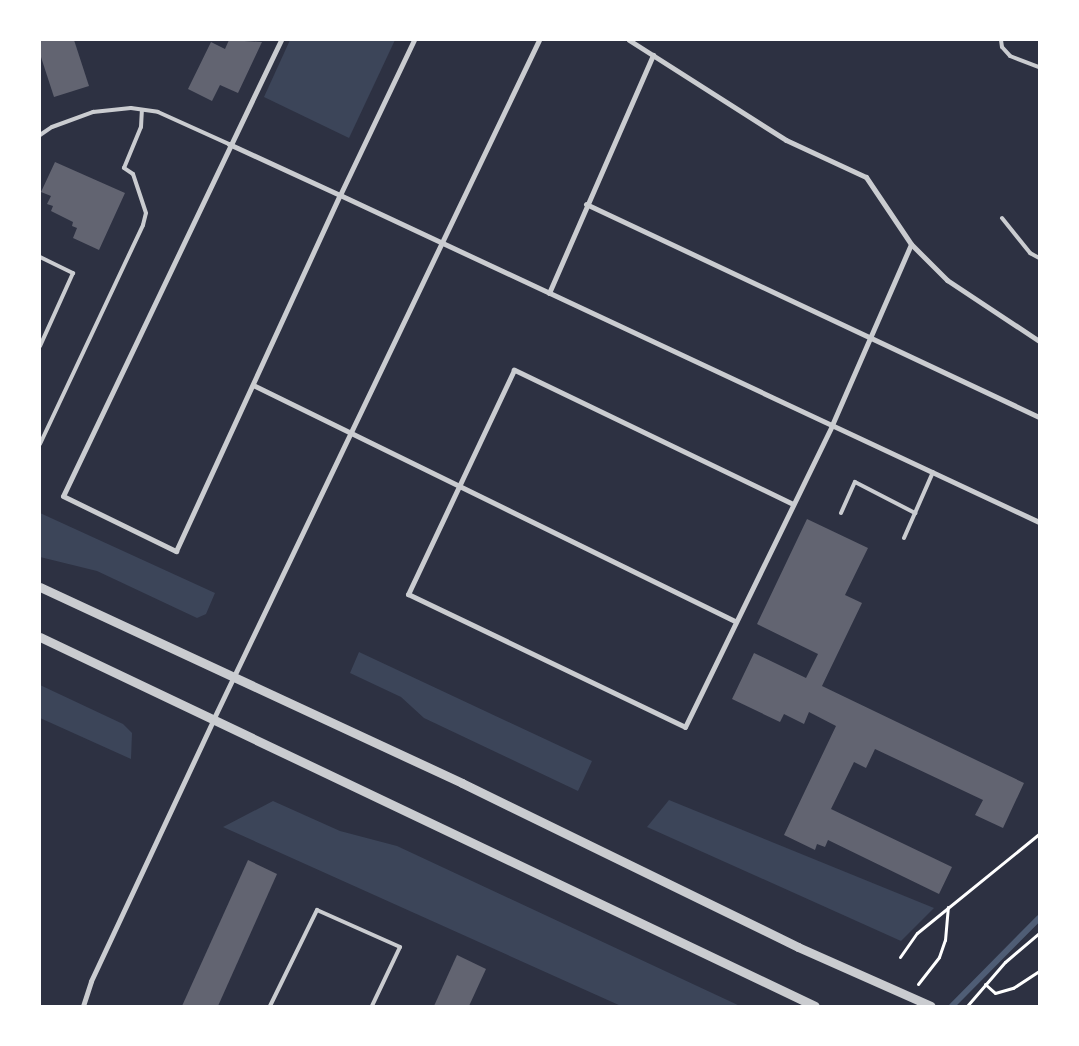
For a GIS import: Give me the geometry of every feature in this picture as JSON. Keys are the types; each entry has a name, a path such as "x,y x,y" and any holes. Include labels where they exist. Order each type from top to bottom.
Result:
{"street":[{"path":"281,40 229,144 63,496 176,551 340,195 414,40"},
{"path":"83,1006 91,981 213,720 539,40"},
{"path":"629,40 786,140 866,177 911,244 947,280 1039,341"},
{"path":"549,293 586,204 653,55"},
{"path":"229,144 1039,522"},
{"path":"586,204 1039,417"},
{"path":"793,504 514,370 408,594 685,727 832,425 911,244"},
{"path":"253,385 735,621"},
{"path":"40,586 234,676 891,989 931,1006"},
{"path":"40,638 815,1006"}],"lane":[{"path":"1001,40 1002,47 1010,56 1039,67"},
{"path":"40,444 143,225 146,213 144,205 133,174 124,168 141,127 142,110"},
{"path":"40,135 52,127 94,112 142,110 182,121 229,144"},
{"path":"1002,218 1030,253 1039,258"},
{"path":"40,257 73,273 40,346"},
{"path":"904,538 933,472"},
{"path":"841,513 855,482 915,513"},
{"path":"270,1006 317,910 400,947 372,1006"}],"path":[{"path":"900,957 917,932 1039,834"},
{"path":"912,992 939,957 945,940 948,907"},
{"path":"966,1006 985,984 1039,933"},
{"path":"985,984 994,993 1013,988 1039,971"}],"shaded area":[{"path":"290,40 395,40 349,138 264,97"},
{"path":"40,513 215,593 206,614 197,618 97,571 40,557"},
{"path":"359,652 592,761 578,791 424,718 401,697 350,673"},
{"path":"40,685 123,724 132,733 131,759 40,718"},
{"path":"669,800 934,908 901,941 647,827"},
{"path":"273,801 340,831 397,846 740,1006 621,1006 223,827"}],"building":[{"path":"40,40 74,40 89,86 54,97 40,54"},
{"path":"229,40 262,42 238,93 220,85 212,101 188,89 211,42 225,49"},
{"path":"55,162 125,193 99,250 73,238 77,228 72,226 73,222 51,211 53,206 47,204 51,196 41,192"},
{"path":"807,519 868,548 845,595 862,603 822,686 1024,783 1003,828 975,815 983,800 875,749 866,768 854,762 831,809 952,867 939,894 828,840 825,847 817,844 815,850 784,835 836,726 809,712 804,724 784,714 780,722 732,699 754,653 806,678 818,654 757,624"},
{"path":"248,860 277,874 218,1006 182,1006"},
{"path":"457,955 486,969 469,1006 434,1006"}],"waterway":[{"path":"952,1006 1039,918"}]}
